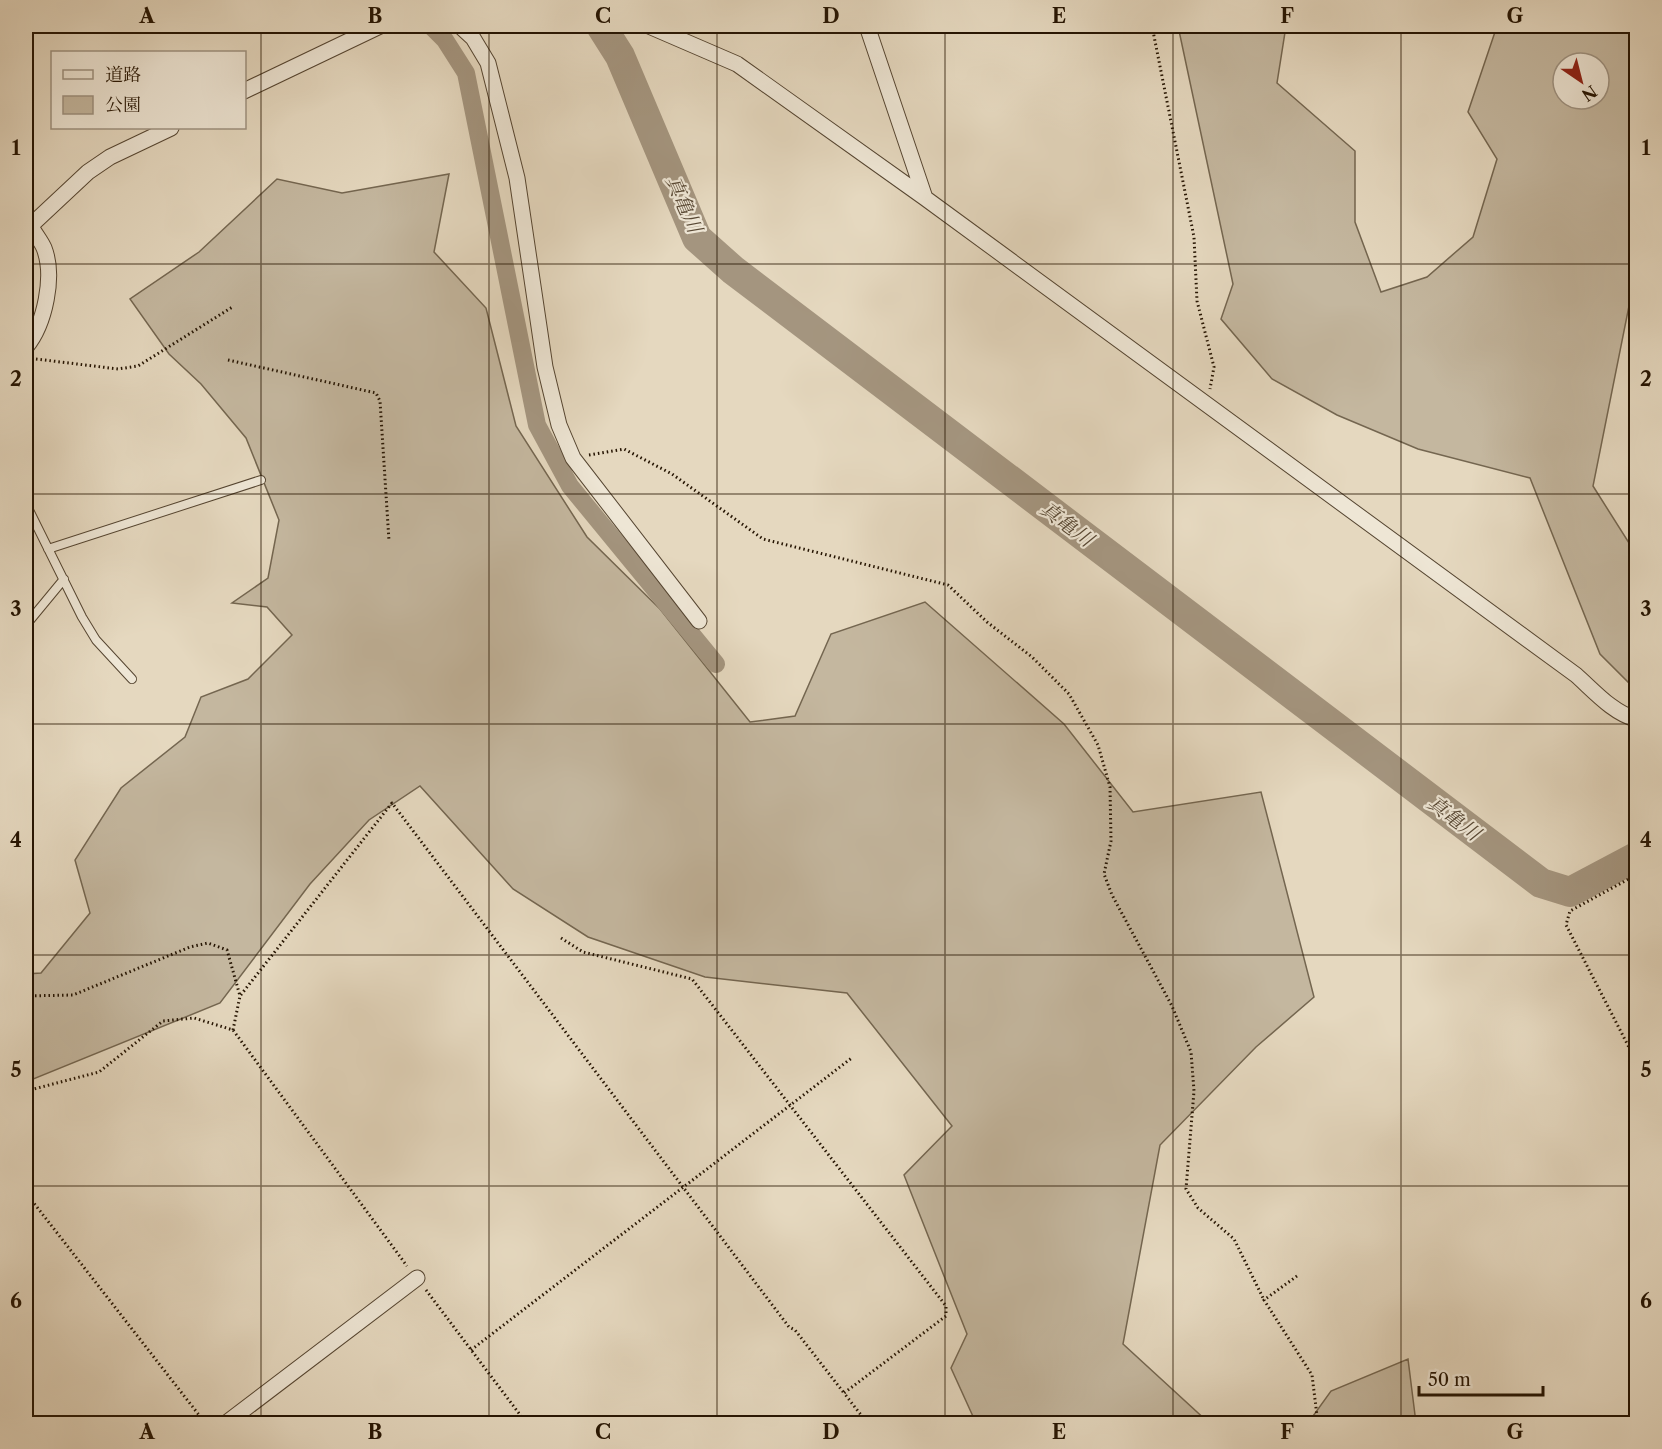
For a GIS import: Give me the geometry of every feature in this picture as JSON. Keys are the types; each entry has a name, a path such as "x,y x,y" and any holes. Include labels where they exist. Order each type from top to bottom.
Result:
{"street":[{"path":"246,91 380,26"},
{"path":"460,26 472,38 488,63 517,178 545,368 559,425 573,458 699,621"},
{"path":"649,26 737,64 925,198 1576,675 1606,702 1628,717 1636,719"},
{"path":"869,26 925,198"},
{"path":"26,347 44,311 48,277 44,248 28,229 88,172 110,157 169,129"},
{"path":"225,1424 417,1278"}],"lane":[{"path":"48,549 261,480"},
{"path":"26,504 96,640 132,679"},
{"path":"26,625 64,579"}],"path":[{"path":"1152,26 1194,237 1197,302 1214,367 1208,405"},
{"path":"26,357 118,369 138,366 234,306"},
{"path":"228,360 376,393 380,401 389,541"},
{"path":"573,458 624,449 672,474 763,539 948,585 987,622 1032,657 1069,694 1098,745 1110,788 1111,841 1104,874 1112,895 1172,1006 1191,1052 1194,1091 1186,1189 1198,1208 1234,1239 1264,1300 1312,1375 1318,1424"},
{"path":"233,1030 240,996 392,803 789,1327 795,1330 868,1424"},
{"path":"1636,875 1570,911 1566,925 1636,1061"},
{"path":"561,938 583,952 692,979 946,1306 946,1316 844,1393"},
{"path":"26,996 73,995 190,947 207,943 226,950 240,996"},
{"path":"26,1091 99,1072 164,1022 194,1018 233,1030 527,1424"},
{"path":"471,1350 853,1057"},
{"path":"26,1193 206,1424"},
{"path":"1264,1300 1297,1276"},
{"path":"26,1408 38,1424"}],"green space":[{"path":"1178,26 1286,26 1277,83 1355,151 1355,222 1381,292 1427,277 1473,237 1497,159 1468,112 1497,26 1636,26 1636,271 1593,486 1629,543 1636,549 1636,685 1630,684 1600,654 1530,478 1418,449 1337,415 1272,379 1221,319 1233,284"},
{"path":"449,174 434,252 486,308 516,426 587,537 660,609 750,722 795,716 831,634 925,602 1064,724 1133,812 1261,792 1314,997 1256,1047 1160,1145 1123,1344 1209,1423 976,1423 951,1368 967,1334 904,1175 952,1126 847,993 705,977 588,937 513,889 420,786 369,820 310,884 220,1003 26,1082 26,974 41,973 90,913 75,860 121,788 185,737 201,697 248,679 292,635 267,607 232,603 268,578 279,520 246,438 201,384 169,354 130,299 199,252 277,179 342,193"},
{"path":"1408,1359 1416,1423 1308,1423 1331,1391"}],"waterway":[{"path":"431,26 445,40 466,73 537,425 570,486 716,664"},
{"name":"真亀川","path":"601,26 620,56 697,238 733,270 1541,883 1570,892 1636,857"}]}
